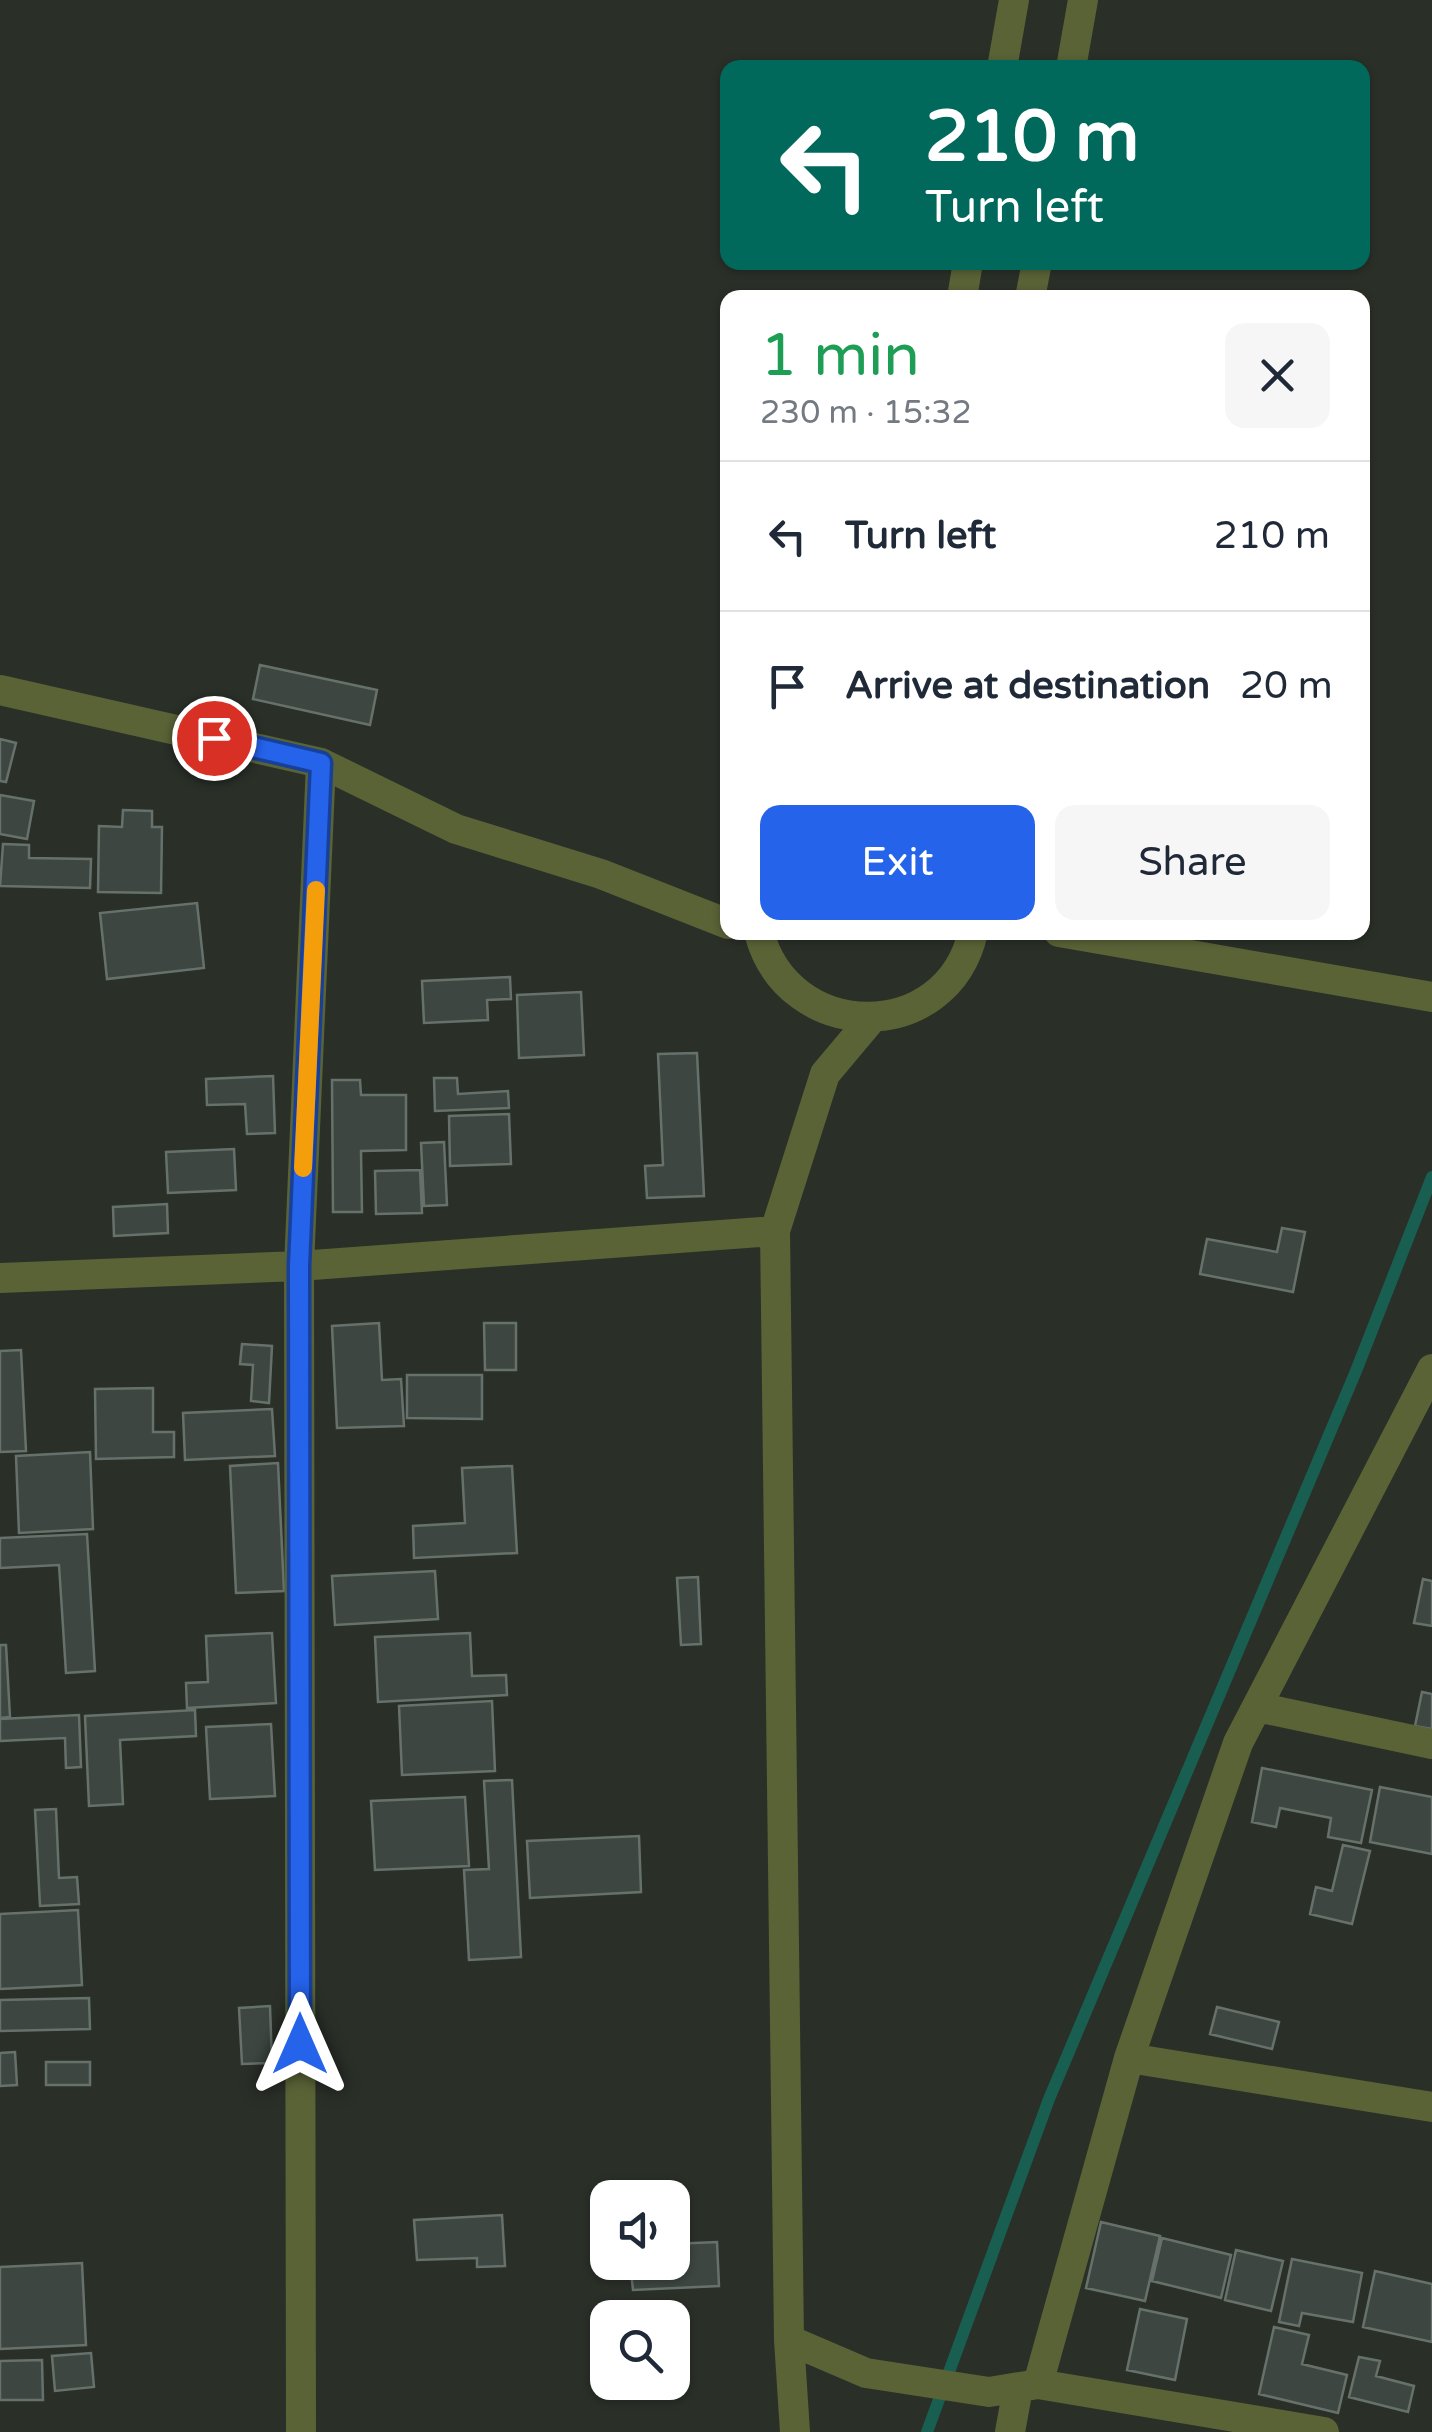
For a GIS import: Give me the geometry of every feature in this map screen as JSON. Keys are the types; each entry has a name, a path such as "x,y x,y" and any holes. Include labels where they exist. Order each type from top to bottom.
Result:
{"street":[{"path":"1003,60 1014,0"},
{"path":"1073,60 1084,0"},
{"path":"0,690 321,763 456,829 601,874 720,921"},
{"path":"300,2432 299,1266 321,763"},
{"path":"759,940 797,992 843,1016 872,1018 903,1013 932,998 954,976 972,940"},
{"path":"1105,940 1432,997"},
{"path":"795,2432 790,2340 775,1231 826,1074 872,1018"},
{"path":"0,1278 299,1266 775,1231"},
{"path":"1010,2432 1015,2388 1238,1743 1425,1399 1432,1369"},
{"path":"1257,1707 1432,1744"},
{"path":"1129,2058 1432,2106"},
{"path":"790,2340 866,2373 1015,2388 1324,2432"}],"building":[{"path":"260,665 377,690 370,725 253,699"},
{"path":"0,739 16,743 6,782 0,781"},
{"path":"0,795 34,801 27,839 0,834"},
{"path":"123,810 152,811 152,827 162,827 161,893 98,892 99,826 122,827"},
{"path":"3,844 29,845 29,858 91,859 90,888 0,886"},
{"path":"197,903 204,968 107,979 100,913"},
{"path":"510,977 511,999 487,1000 488,1020 424,1023 422,981"},
{"path":"581,992 584,1055 519,1058 517,995"},
{"path":"697,1053 704,1196 647,1198 645,1166 663,1165 658,1054"},
{"path":"273,1076 275,1133 247,1134 245,1104 207,1105 206,1079"},
{"path":"434,1078 457,1078 458,1094 508,1091 509,1108 435,1111"},
{"path":"332,1080 360,1080 361,1095 406,1095 406,1150 361,1151 362,1212 333,1212"},
{"path":"509,1114 511,1164 450,1166 449,1116"},
{"path":"444,1142 447,1205 424,1206 421,1143"},
{"path":"234,1149 236,1190 168,1193 166,1152"},
{"path":"420,1170 422,1213 376,1214 375,1171"},
{"path":"167,1204 168,1233 114,1236 113,1207"},
{"path":"1282,1228 1305,1232 1293,1292 1200,1274 1207,1239 1277,1252"},
{"path":"379,1323 382,1380 401,1379 404,1426 337,1428 332,1326"},
{"path":"484,1323 516,1323 516,1370 485,1370"},
{"path":"242,1344 272,1346 269,1403 251,1401 253,1365 240,1364"},
{"path":"21,1350 26,1451 0,1452 0,1351"},
{"path":"407,1375 482,1375 482,1419 407,1418"},
{"path":"153,1388 153,1432 174,1432 174,1457 96,1459 95,1389"},
{"path":"272,1409 275,1456 185,1460 183,1413"},
{"path":"90,1452 93,1529 19,1533 16,1456"},
{"path":"278,1463 284,1591 236,1593 230,1466"},
{"path":"512,1466 517,1553 414,1558 413,1526 465,1523 462,1468"},
{"path":"87,1534 95,1671 66,1673 59,1565 0,1568 0,1538"},
{"path":"435,1571 438,1619 335,1625 332,1576"},
{"path":"698,1577 701,1644 681,1645 677,1578"},
{"path":"1423,1579 1432,1581 1432,1626 1414,1623"},
{"path":"272,1633 276,1703 187,1708 186,1683 208,1682 206,1636"},
{"path":"470,1633 472,1676 506,1675 507,1695 378,1702 375,1637"},
{"path":"0,1645 6,1645 10,1717 0,1718"},
{"path":"1422,1692 1432,1694 1432,1729 1415,1726"},
{"path":"492,1701 495,1771 402,1775 399,1706"},
{"path":"195,1710 196,1736 120,1740 123,1804 89,1806 85,1716"},
{"path":"79,1715 81,1767 66,1768 65,1738 0,1741 0,1719"},
{"path":"271,1724 275,1796 210,1799 206,1727"},
{"path":"1262,1768 1372,1790 1361,1843 1328,1837 1331,1818 1280,1808 1276,1827 1252,1822"},
{"path":"512,1780 521,1957 469,1960 464,1870 489,1869 484,1781"},
{"path":"1380,1787 1432,1797 1432,1854 1370,1842"},
{"path":"465,1797 469,1866 375,1870 371,1801"},
{"path":"56,1809 59,1878 77,1877 79,1904 40,1906 35,1810"},
{"path":"639,1836 641,1892 530,1898 527,1841"},
{"path":"1343,1845 1370,1851 1352,1924 1310,1914 1316,1887 1332,1891"},
{"path":"78,1910 82,1985 0,1989 0,1914"},
{"path":"89,1998 90,2029 0,2031 0,2000"},
{"path":"270,2006 272,2063 242,2064 239,2008"},
{"path":"1217,2007 1279,2022 1272,2049 1210,2034"},
{"path":"15,2052 17,2085 0,2086 0,2053"},
{"path":"46,2062 90,2062 90,2085 46,2085"},
{"path":"502,2215 505,2266 477,2267 477,2258 417,2260 414,2220"},
{"path":"1101,2222 1160,2236 1145,2301 1086,2288"},
{"path":"1162,2238 1231,2255 1221,2298 1152,2281"},
{"path":"717,2242 719,2286 633,2290 632,2280 690,2280 690,2243"},
{"path":"1236,2250 1283,2261 1271,2311 1225,2300"},
{"path":"1292,2259 1362,2273 1353,2322 1302,2313 1299,2326 1279,2322"},
{"path":"82,2263 86,2345 0,2349 0,2267"},
{"path":"1375,2271 1432,2284 1432,2342 1363,2327"},
{"path":"1140,2309 1187,2319 1175,2380 1127,2370"},
{"path":"1274,2327 1309,2335 1302,2364 1347,2375 1338,2413 1259,2394"},
{"path":"91,2353 94,2387 55,2391 52,2356"},
{"path":"1359,2357 1380,2361 1376,2376 1414,2386 1408,2412 1349,2397"},
{"path":"42,2360 43,2400 0,2400 0,2361"}],"waterway":[{"path":"927,2432 1049,2099 1356,1371 1432,1177"}],"slow traffic":[{"path":"303,1168 316,890"}],"route":[{"path":"214,738 321,763 299,1266 300,2044"}]}
